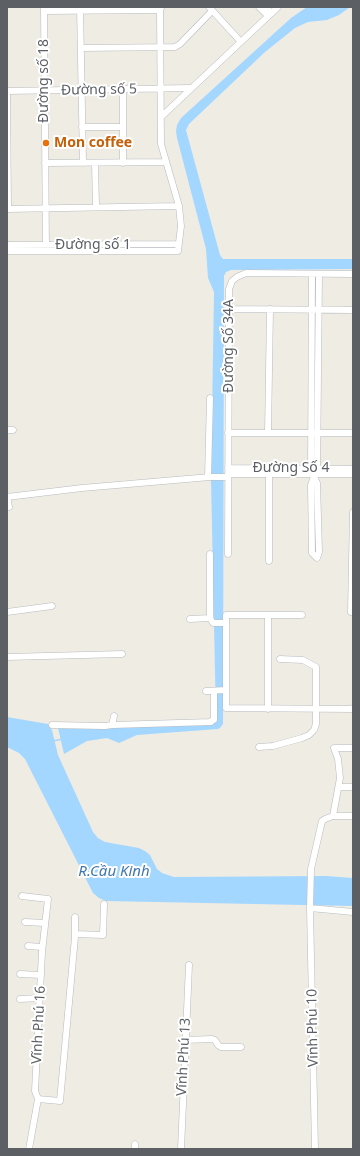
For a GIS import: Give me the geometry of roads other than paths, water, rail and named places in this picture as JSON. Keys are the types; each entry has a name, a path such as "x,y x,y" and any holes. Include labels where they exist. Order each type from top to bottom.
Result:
{"street":[{"path":"259,7 270,15"},
{"path":"265,7 270,15"},
{"path":"161,117 190,88 242,42 278,7"},
{"path":"7,95 8,209 179,206 161,144 161,8 44,9"},
{"name":"Đường số 18","path":"44,9 46,248"},
{"path":"80,9 83,163"},
{"path":"81,48 175,47 180,44 211,9 242,42"},
{"name":"Đường số 5","path":"7,91 190,88"},
{"path":"123,89 123,163"},
{"path":"82,127 123,127"},
{"path":"45,163 166,162"},
{"path":"95,163 96,207"},
{"name":"Đường số 1","path":"7,245 46,248 178,248 181,226 179,206"},
{"name":"Đường số 1","path":"7,251 46,248"},
{"name":"Đường Số 34A","path":"228,554 227,474 229,289 232,281 237,276 246,273 316,274"},
{"path":"314,473 317,483 319,552 317,558 312,553 311,485 314,473 316,274 353,274"},
{"path":"229,309 353,310"},
{"path":"268,433 270,309"},
{"path":"209,477 210,398"},
{"path":"228,433 353,433"},
{"name":"Đường Số 4","path":"227,474 314,473 353,469"},
{"path":"9,507 7,496 227,474 353,474"},
{"path":"269,474 269,561"},
{"path":"351,612 353,512"},
{"path":"210,554 211,621"},
{"path":"7,612 52,606"},
{"path":"302,615 226,616 226,708 353,708"},
{"path":"268,616 268,709"},
{"path":"190,619 225,623"},
{"path":"7,657 122,654"},
{"path":"259,747 287,743 302,738 309,735 315,727 316,667 303,660 280,658"},
{"path":"206,691 225,690"},
{"path":"52,725 92,726 211,722 214,720 214,691"},
{"path":"112,725 114,716"},
{"path":"353,748 334,748 338,759 340,778 333,816 353,816"},
{"path":"339,787 353,787"},
{"name":"Vĩnh Phú 10","path":"315,1149 310,906 311,870 321,824 325,819 333,816"},
{"name":"Vĩnh Phú 16","path":"22,896 48,899 42,947 35,1091 38,1098 29,1149"},
{"path":"75,934 103,935 104,904"},
{"path":"310,906 353,912"},
{"path":"38,1098 60,1101 75,934 75,917"},
{"path":"25,922 45,923"},
{"path":"28,946 42,947"},
{"name":"Vĩnh Phú 13","path":"181,1149 188,965"},
{"path":"20,974 41,975"},
{"path":"20,999 40,998"},
{"path":"185,1040 212,1039 215,1040 221,1047 241,1047"}],"water":[{"path":"307,7 350,7 339,15 327,20 308,22 295,28 265,52 189,124 186,130 220,255 223,259 353,259 353,269 231,270 226,272 224,276 223,724 218,729 137,735 119,743 107,738 87,741 64,754 58,728 216,720 211,479 214,292 208,278 206,249 176,131 177,125 181,118 291,18"},
{"name":"R.Cầu Kinh","path":"7,717 48,724 52,730 58,755 93,832 98,838 105,842 139,848 145,851 150,855 157,869 162,873 174,877 326,876 353,878 353,906 106,901 99,898 93,893 25,759 19,753 7,747"}],"waterway":[{"path":"53,741 63,739"}],"place":[{"name":"Mon coffee","path":"46,143"}]}
